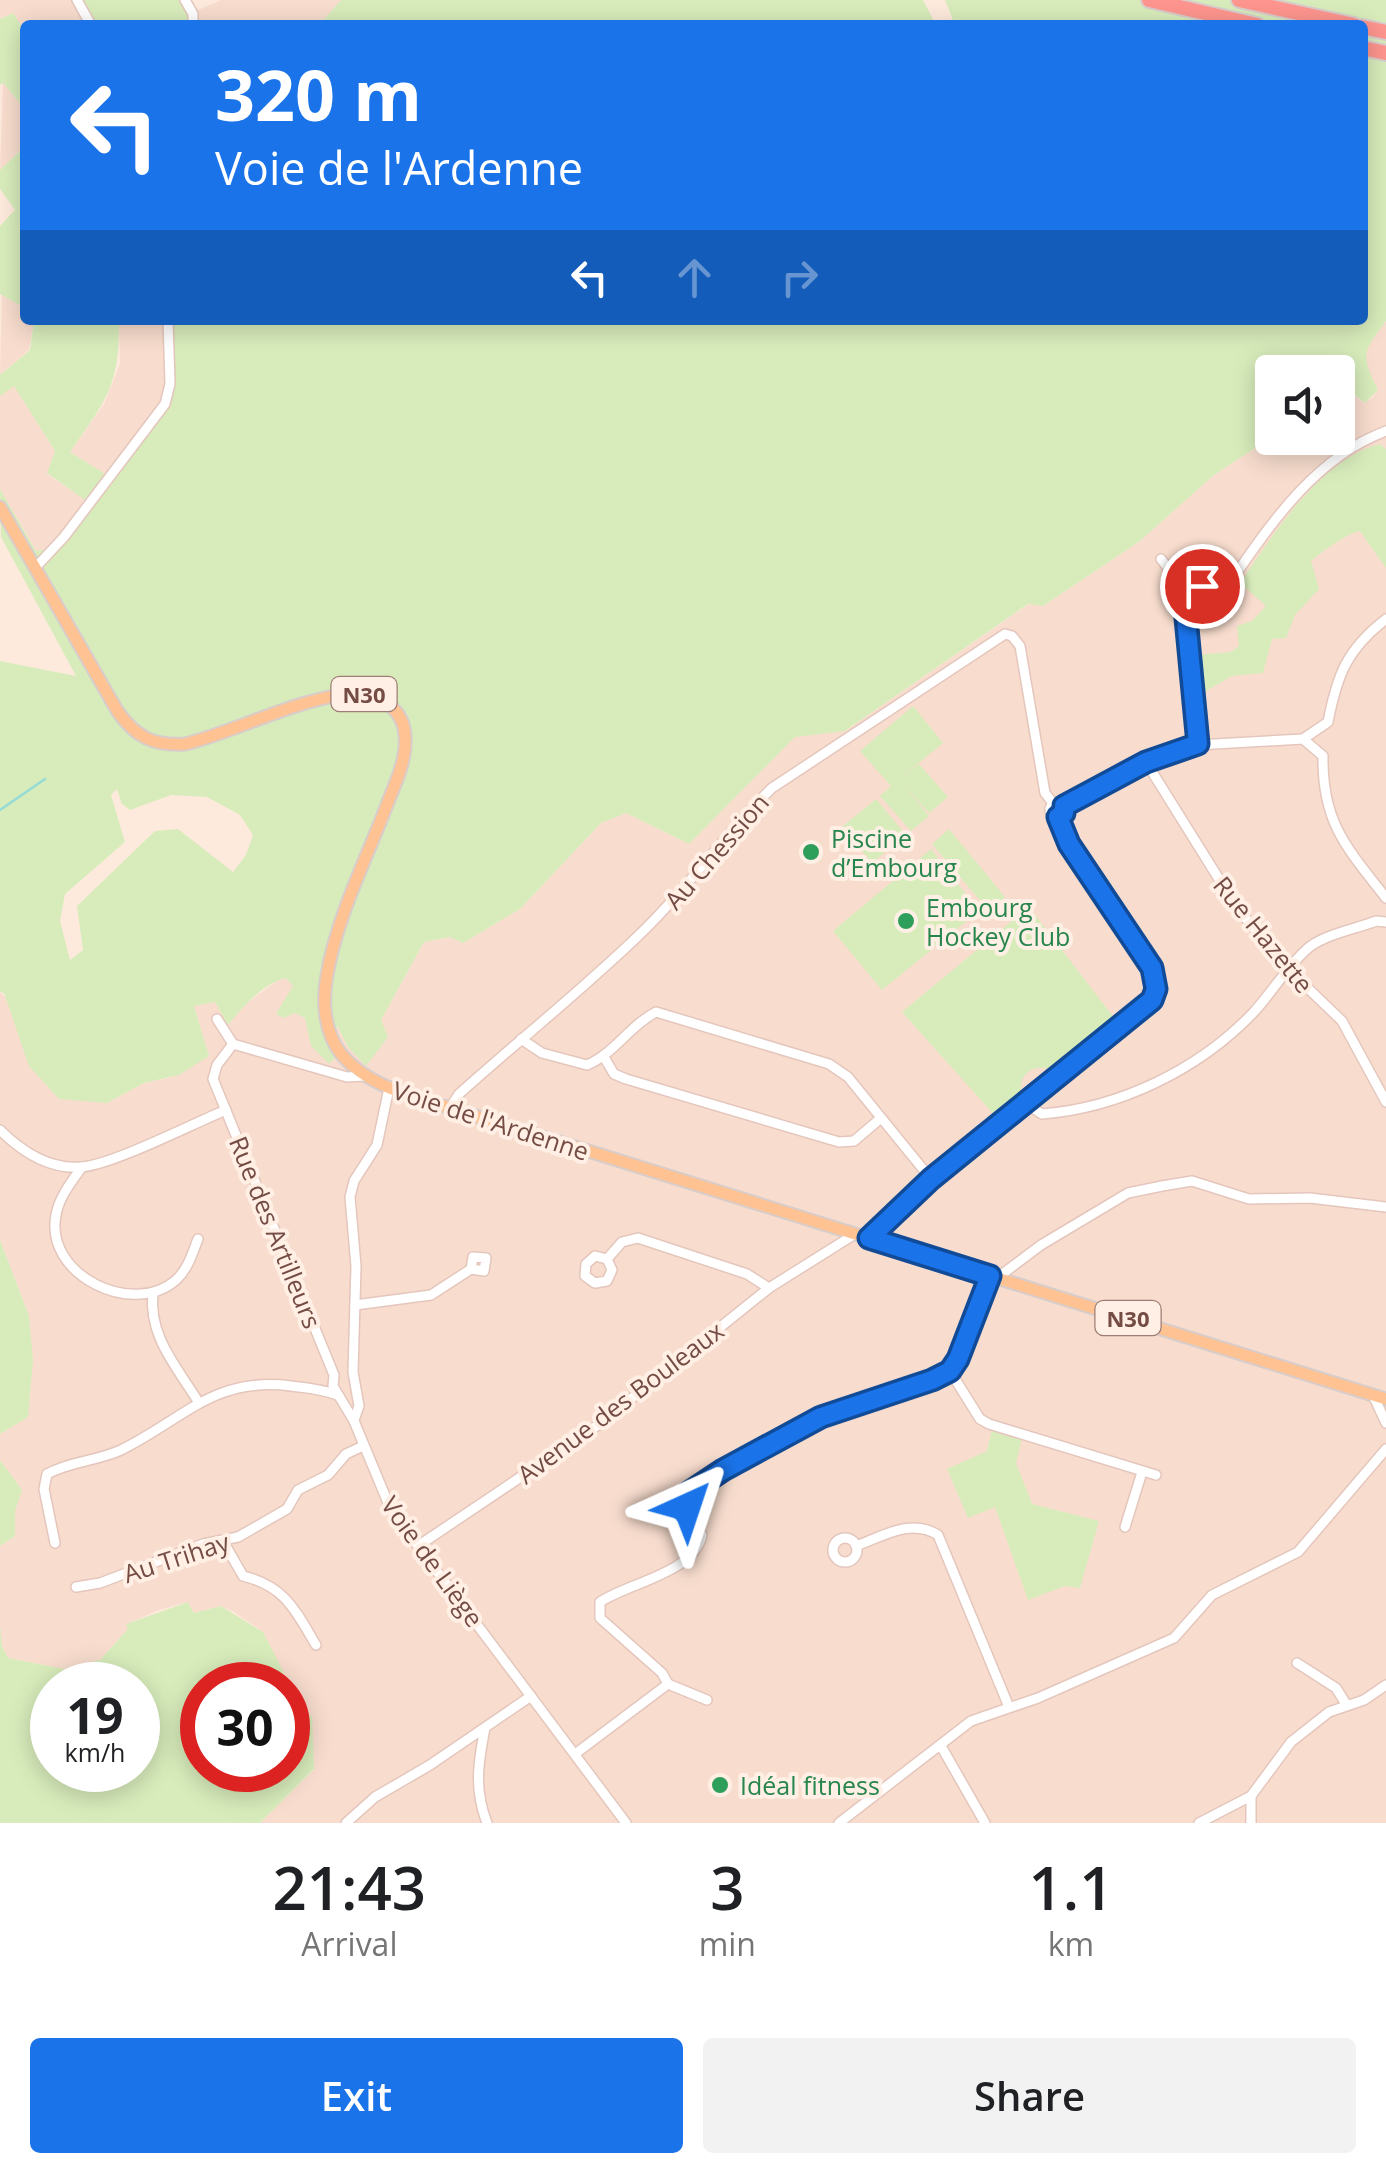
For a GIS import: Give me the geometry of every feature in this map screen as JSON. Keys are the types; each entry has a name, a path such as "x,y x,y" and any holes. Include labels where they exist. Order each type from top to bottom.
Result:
{"highway":[{"path":"1149,0 1235,20"},
{"path":"1239,0 1331,20"}],"main road":[{"name":"N30","path":"0,508 35,568"},
{"name":"Voie de l'Ardenne","path":"35,568 118,712 145,740 167,746 185,744 344,694 379,698 400,716 405,732 401,767 336,939 325,993 326,1017 335,1043 366,1076 389,1088 450,1108 1380,1397"}],"street":[{"path":"35,568 165,404 170,384 168,325"},
{"path":"1186,591 1231,581 1282,511 1312,478 1366,439 1386,431"},
{"path":"1161,559 1186,591"},
{"path":"1186,591 1198,744"},
{"path":"869,1238 931,1179 1152,1000 1156,989 1152,968 1069,844 1058,817 1050,812 1053,803 1064,806 1146,762 1198,744 1302,739 1328,722 1336,681 1344,666 1364,638 1386,619"},
{"name":"Au Chession","path":"450,1108 459,1094 638,937 689,885 742,816 772,788 995,637 1012,636 1022,652 1045,792 1053,803"},
{"path":"1302,739 1323,756 1322,792 1330,819 1345,846 1386,898"},
{"name":"Rue Hazette","path":"1146,762 1237,908 1290,971 1342,1021 1386,1102"},
{"path":"1058,817 1064,813 1064,806"},
{"path":"1026,1104 1042,1114 1084,1108 1126,1096 1170,1075 1215,1046 1250,1016 1308,948 1376,921 1386,922"},
{"path":"520,1039 542,1053 587,1065 604,1056 638,1022 656,1012 839,1068 931,1179"},
{"path":"216,1019 233,1044 348,1077 366,1076"},
{"name":"Rue des Artilleurs","path":"233,1044 217,1065 213,1079 334,1375 337,1394 354,1421"},
{"path":"604,1056 614,1074 626,1079 839,1142 854,1141 881,1118"},
{"name":"Voie de Liège","path":"389,1088 377,1146 351,1192 353,1372 359,1406 354,1421 385,1499 626,1823"},
{"path":"0,1130 21,1151 50,1162 82,1167 226,1110"},
{"path":"82,1167 55,1216 58,1242 70,1267 90,1284 153,1293 174,1281 188,1266 198,1239"},
{"path":"707,1700 668,1684 662,1673 609,1628 598,1609 607,1597 651,1580 697,1549 702,1535 686,1501 687,1494 702,1482 821,1417 950,1371 993,1277 1128,1192 1192,1181 1249,1199 1310,1198 1386,1207"},
{"name":"Avenue des Bouleaux","path":"418,1546 587,1434 768,1288 855,1234"},
{"path":"607,1259 622,1242 638,1238 747,1274 768,1288"},
{"path":"355,1305 431,1295 471,1270"},
{"path":"153,1293 150,1316 154,1330 199,1403"},
{"path":"950,1371 980,1419 988,1424 1156,1475"},
{"path":"55,1542 44,1490 48,1474 60,1466 119,1451 199,1403 239,1385 266,1383 337,1394"},
{"path":"1380,1397 1386,1423"},
{"name":"Au Trihay","path":"76,1586 100,1583 172,1554 238,1537 288,1509 298,1490 328,1475 346,1454 364,1446"},
{"path":"839,1823 909,1763 941,1746 971,1722 1162,1645 1184,1628 1212,1595 1298,1552 1386,1449"},
{"path":"1125,1527 1142,1472"},
{"path":"856,1546 912,1526 922,1526 938,1535 1009,1707"},
{"path":"223,1541 243,1576 268,1582 292,1606 316,1645"},
{"path":"1298,1663 1336,1688 1346,1704"},
{"path":"575,1754 668,1684"},
{"path":"1199,1823 1250,1796 1291,1742 1329,1712 1376,1694 1386,1686"},
{"path":"346,1823 375,1797 531,1696"},
{"path":"484,1728 477,1769 478,1801 487,1823"},
{"path":"941,1746 985,1823"},
{"path":"1250,1796 1251,1823"}],"shaded area":[{"path":"0,0 80,0 91,20 20,20 20,24 13,13 0,19"},
{"path":"179,0 189,0 198,10 221,0 341,0 323,20 188,20"},
{"path":"3,83 20,104 20,150 0,170"},
{"path":"2,292 20,305 20,325 33,325 29,350 0,375"},
{"path":"1386,321 1386,1823 260,1823 292,1792 310,1792 310,1774 314,1770 310,1662 278,1662 263,1632 234,1612 220,1606 194,1613 188,1602 159,1610 127,1624 128,1629 100,1660 92,1662 30,1662 8,1658 2,1646 0,1624 0,1546 15,1536 15,1511 22,1490 0,1460 0,1434 28,1417 29,1316 0,1240 0,992 107,1103 144,1083 169,1078 209,1056 194,1006 215,1002 228,1024 244,1005 286,978 294,986 277,1013 295,1012 305,1018 311,1046 335,1057 323,1035 338,1027 348,1047 381,1020 424,942 451,937 463,943 520,909 601,823 626,813 689,844 795,736 845,731 1029,604 1043,606 1140,541 1214,475 1255,448 1255,455 1355,455 1355,396 1364,403 1378,390 1364,362 1364,349"},
{"path":"119,325 173,325 171,403 113,479 70,452 104,404 120,364"},
{"path":"14,385 55,451 47,474 86,500 48,549 36,551 0,489 0,396"}],"green space":[{"path":"80,0 179,0 189,11 190,20 91,20"},
{"path":"341,0 923,0 933,20 323,20"},
{"path":"945,0 1386,0 1386,321 1367,354 1368,368 1378,390 1365,403 1355,395 1355,355 1255,355 1255,448 1214,475 1140,541 1043,606 1028,604 845,731 795,737 689,844 626,813 601,823 520,909 463,943 450,937 424,942 381,1020 388,1037 366,1066 348,1047 338,1027 323,1035 335,1058 329,1064 311,1046 305,1018 295,1013 284,1018 276,1014 293,986 286,978 261,990 228,1025 215,1002 194,1006 209,1056 179,1075 144,1083 107,1103 59,1099 29,1066 4,993 0,992 0,661 76,676 1,537 0,489 36,551 48,549 85,500 47,473 55,451 14,386 0,396 0,375 30,350 33,325 119,325 117,361 108,391 70,452 113,479 171,403 173,325 1368,325 1368,20 953,20","holes":["117,789 122,804 130,810 171,795 207,797 240,815 253,835 246,855 233,872 178,829 155,831 77,906 83,950 70,960 60,921 65,894 125,842 111,795"]},
{"path":"13,13 20,24 20,104 3,83 0,85 0,19"},
{"path":"20,151 20,305 0,294 0,226 15,210 0,189 0,170"},
{"path":"1380,444 1386,449 1386,568 1360,531 1335,543 1311,561 1319,589 1295,615 1286,638 1272,639 1263,673 1232,676 1199,695 1196,655 1231,652 1239,646 1237,626 1252,621 1266,606 1240,583 1300,501 1337,465"},
{"path":"913,706 943,743 898,780 919,764 948,797 929,813 903,784 929,816 911,831 880,796 891,786 860,751"},
{"path":"876,799 906,835 872,863 842,827"},
{"path":"949,829 1005,897 989,911 932,844"},
{"name":"Embourg Hockey Club","path":"931,849 979,911 882,990 833,931"},
{"path":"1029,907 1115,1019 1055,1072 1040,1068 1028,1072 1021,1083 1023,1098 997,1118 902,1012"},
{"path":"0,1240 29,1316 33,1361 28,1417 0,1434"},
{"path":"992,1430 1022,1438 1016,1463 1032,1504 1099,1521 1080,1588 1065,1586 1028,1600 995,1507 968,1518 947,1469 987,1451"},
{"path":"0,1460 22,1490 15,1511 15,1536 0,1546"},
{"path":"188,1602 194,1613 221,1606 263,1632 278,1662 180,1662 180,1792 291,1792 260,1823 0,1823 0,1624 2,1646 8,1658 30,1662 30,1792 160,1792 160,1662 92,1662 100,1660 128,1629 126,1624"},
{"path":"310,1716 312,1716 314,1769 310,1773"}],"waterway":[{"path":"0,810 45,779"}],"place":[{"name":"Piscine d’Embourg","path":"811,852"},
{"name":"Embourg Hockey Club","path":"906,921"},
{"name":"Idéal fitness","path":"720,1785"}],"route":[{"path":"687,1507 687,1494 723,1470 821,1417 932,1380 950,1371 958,1359 990,1276 869,1238 931,1179 1152,1000 1156,989 1152,968 1069,844 1058,817 1064,813 1064,806 1128,770 1198,744 1184,597 1190,588 1202,586"}]}
